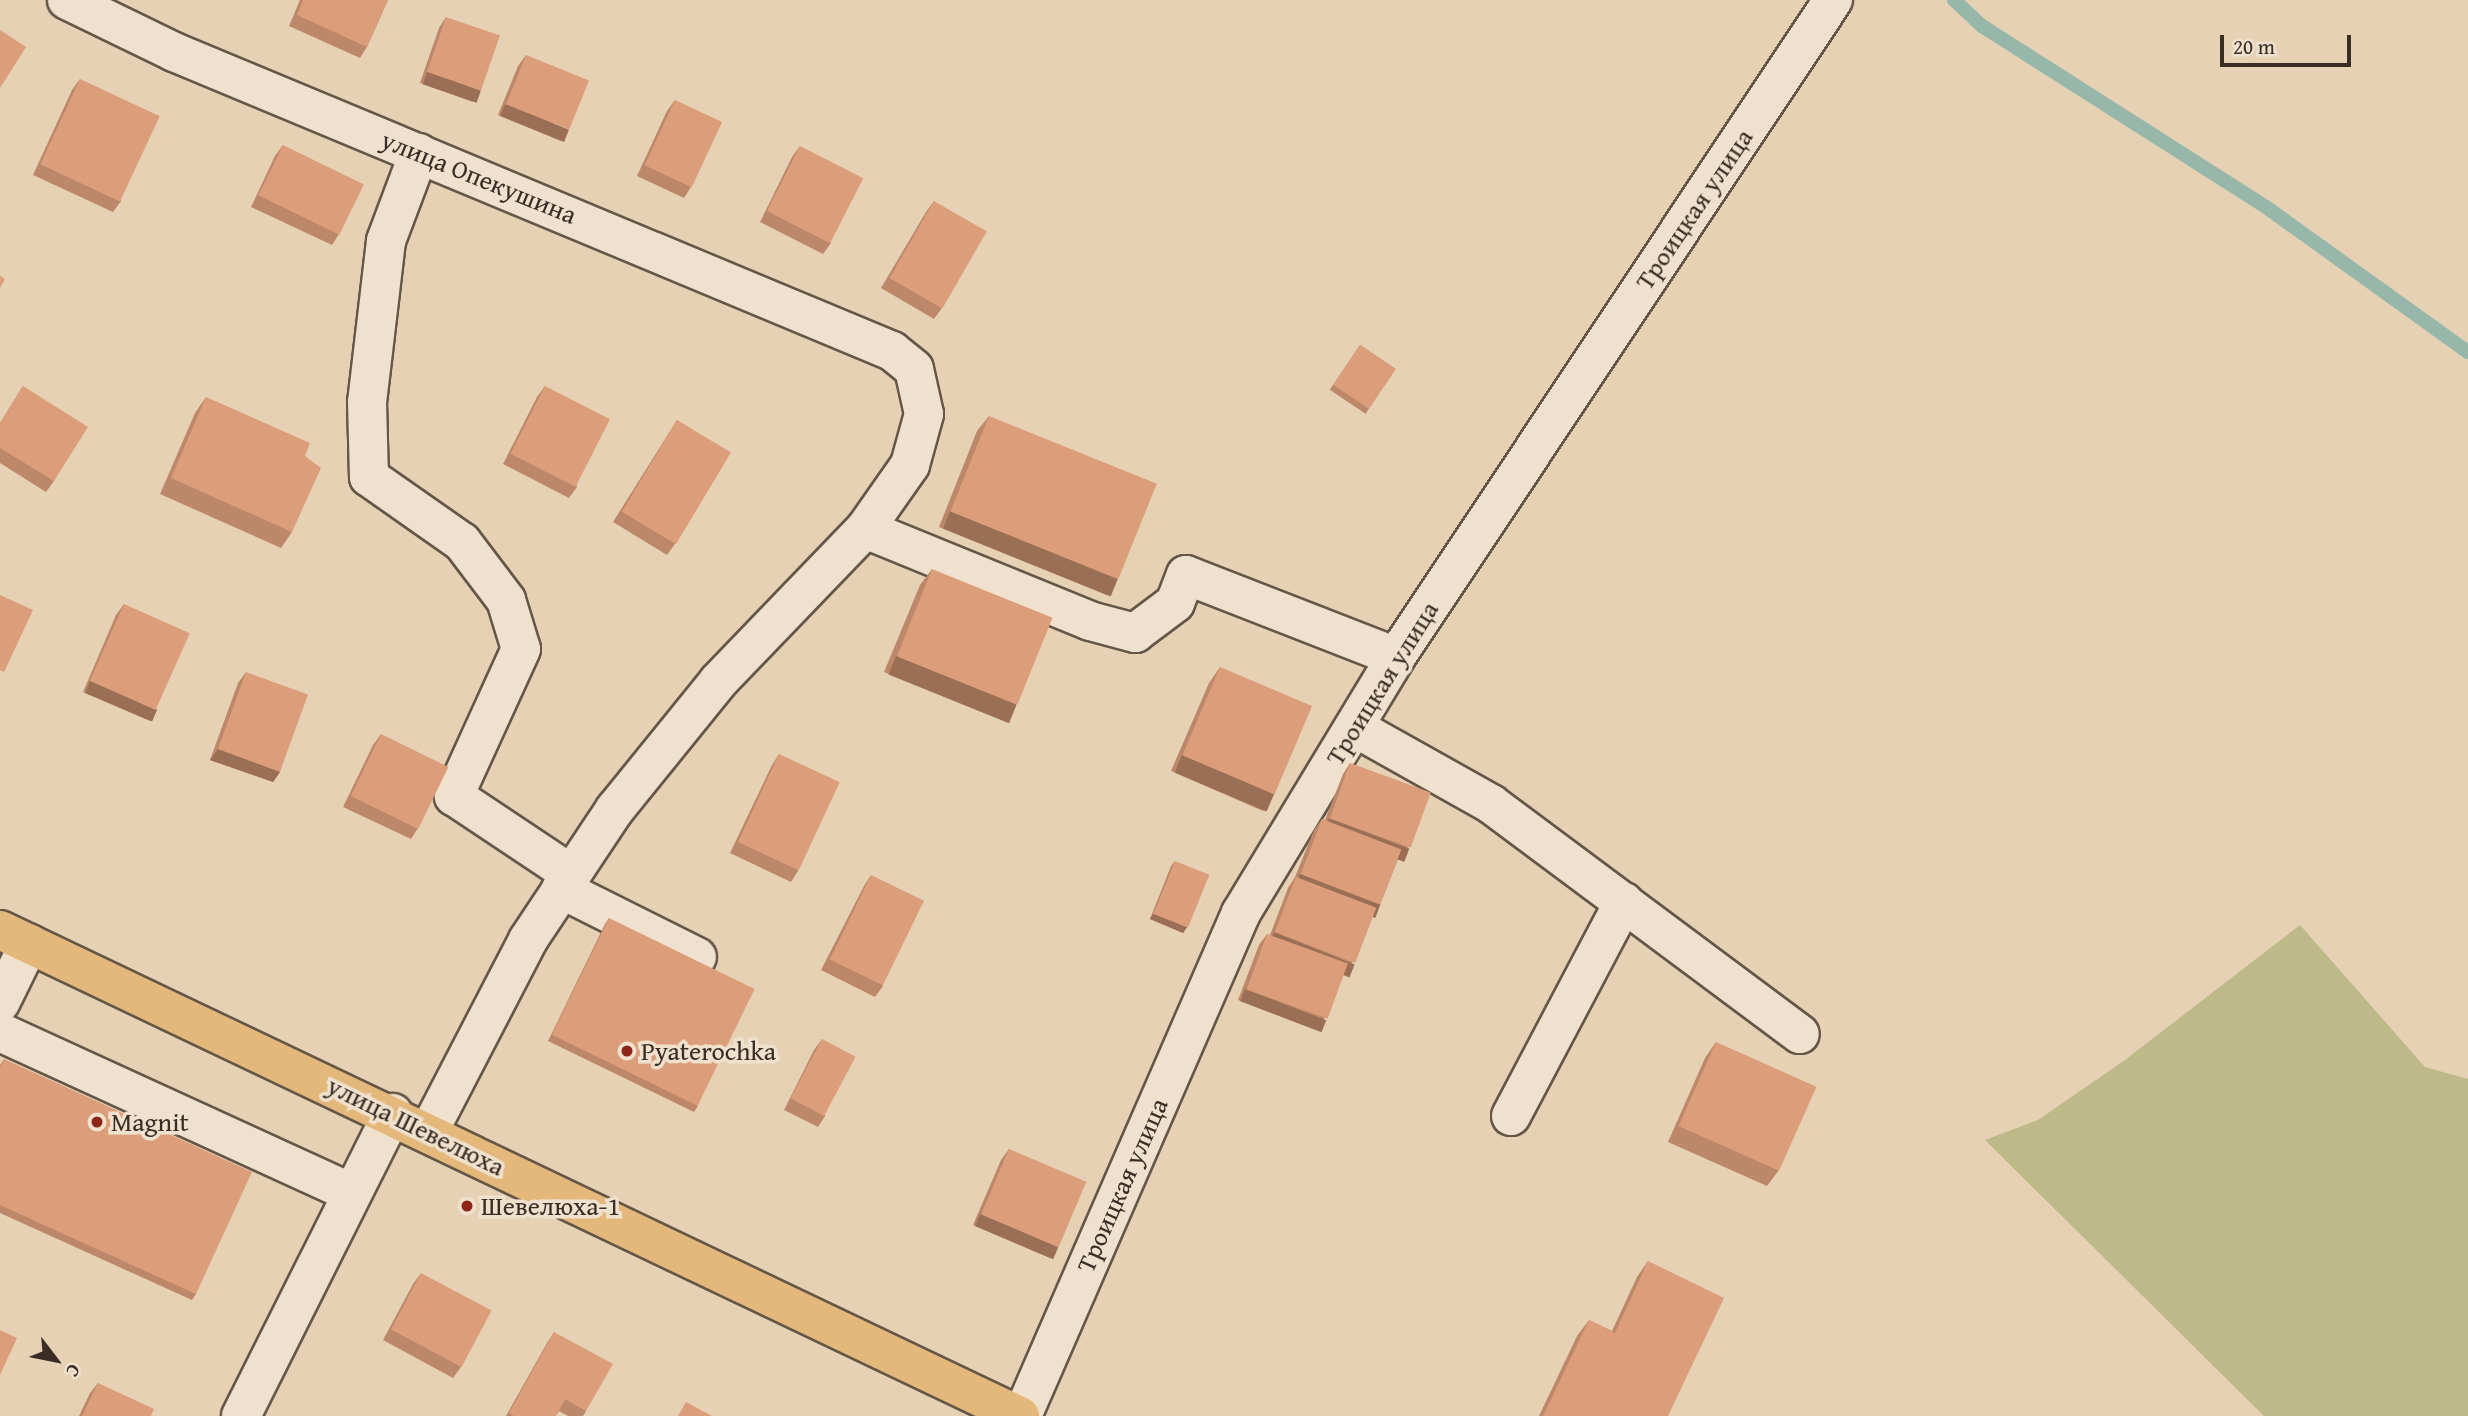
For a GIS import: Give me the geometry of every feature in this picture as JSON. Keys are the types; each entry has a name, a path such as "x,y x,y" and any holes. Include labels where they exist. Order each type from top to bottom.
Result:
{"main road":[{"name":"улица Шевелюха","path":"15,937 393,1113 1021,1416"}],"street":[{"name":"улица Опекушина","path":"67,0 174,52 892,351 914,369 924,414 910,465 865,529"},
{"name":"Троицкая улица","path":"1021,1416 1241,913 1396,657 1833,0"},
{"path":"419,153 386,241 367,402 369,477 462,542 506,600 521,649 454,796 566,882 697,957"},
{"path":"429,1131 528,940 566,882 718,682 865,529 1090,621 1135,633 1175,603 1186,575 1396,657"},
{"path":"1354,727 1490,804 1800,1034"},
{"path":"1511,1116 1624,902"},
{"path":"0,1003 15,937"},
{"path":"0,1032 352,1193"},
{"path":"241,1416 393,1113"}],"shaded area":[{"path":"2300,925 2425,1067 2468,1079 2468,1416 2264,1416 1985,1140 2038,1120 2125,1060"}],"building":[{"path":"303,0 388,0 367,47 297,15"},
{"path":"446,17 500,36 481,90 427,72"},
{"path":"0,30 26,47 0,88"},
{"path":"526,55 589,80 569,130 506,104"},
{"path":"80,79 160,116 120,201 40,164"},
{"path":"675,100 722,122 692,187 645,165"},
{"path":"283,145 364,184 339,235 258,195"},
{"path":"800,146 863,178 830,243 767,211"},
{"path":"934,201 987,232 942,309 890,278"},
{"path":"1360,345 1396,369 1369,409 1333,385"},
{"path":"23,386 88,427 54,481 0,448 0,424"},
{"path":"545,386 610,419 576,487 510,454"},
{"path":"206,397 310,443 305,456 321,468 292,532 171,478"},
{"path":"989,416 1157,484 1118,579 950,511"},
{"path":"677,420 731,452 676,544 622,512"},
{"path":"932,569 1053,618 1017,705 897,656"},
{"path":"0,595 33,610 4,672 0,670"},
{"path":"124,604 190,633 156,710 90,681"},
{"path":"1220,667 1312,706 1275,794 1182,755"},
{"path":"246,672 308,695 280,772 218,749"},
{"path":"381,734 448,767 418,829 351,796"},
{"path":"779,754 840,782 799,870 738,842"},
{"path":"1350,763 1431,792 1411,848 1330,818"},
{"path":"1322,819 1401,849 1380,905 1301,874"},
{"path":"1175,861 1209,875 1188,928 1154,914"},
{"path":"871,875 924,901 883,985 830,959"},
{"path":"1296,877 1376,908 1355,963 1275,932"},
{"path":"609,918 755,989 698,1106 552,1035"},
{"path":"1267,934 1348,963 1328,1019 1247,989"},
{"path":"822,1039 856,1057 824,1116 791,1098"},
{"path":"1716,1042 1816,1087 1779,1171 1679,1126"},
{"path":"4,1059 252,1172 196,1294 0,1205 0,1068"},
{"path":"1009,1149 1086,1182 1059,1247 981,1214"},
{"path":"1648,1261 1724,1298 1668,1416 1543,1416 1589,1320 1615,1333"},
{"path":"421,1273 492,1311 462,1367 391,1330"},
{"path":"0,1330 17,1338 0,1375"},
{"path":"554,1332 613,1364 586,1411 565,1399 556,1416 514,1416 509,1413"},
{"path":"98,1383 154,1409 151,1416 82,1416"},
{"path":"686,1402 712,1416 678,1416"}],"waterway":[{"path":"1954,0 1982,26 2266,207 2468,352"}],"place":[{"name":"Pyaterochka","path":"627,1051"},
{"name":"Magnit","path":"97,1122"},
{"name":"Шевелюха-1","path":"467,1206"}]}
